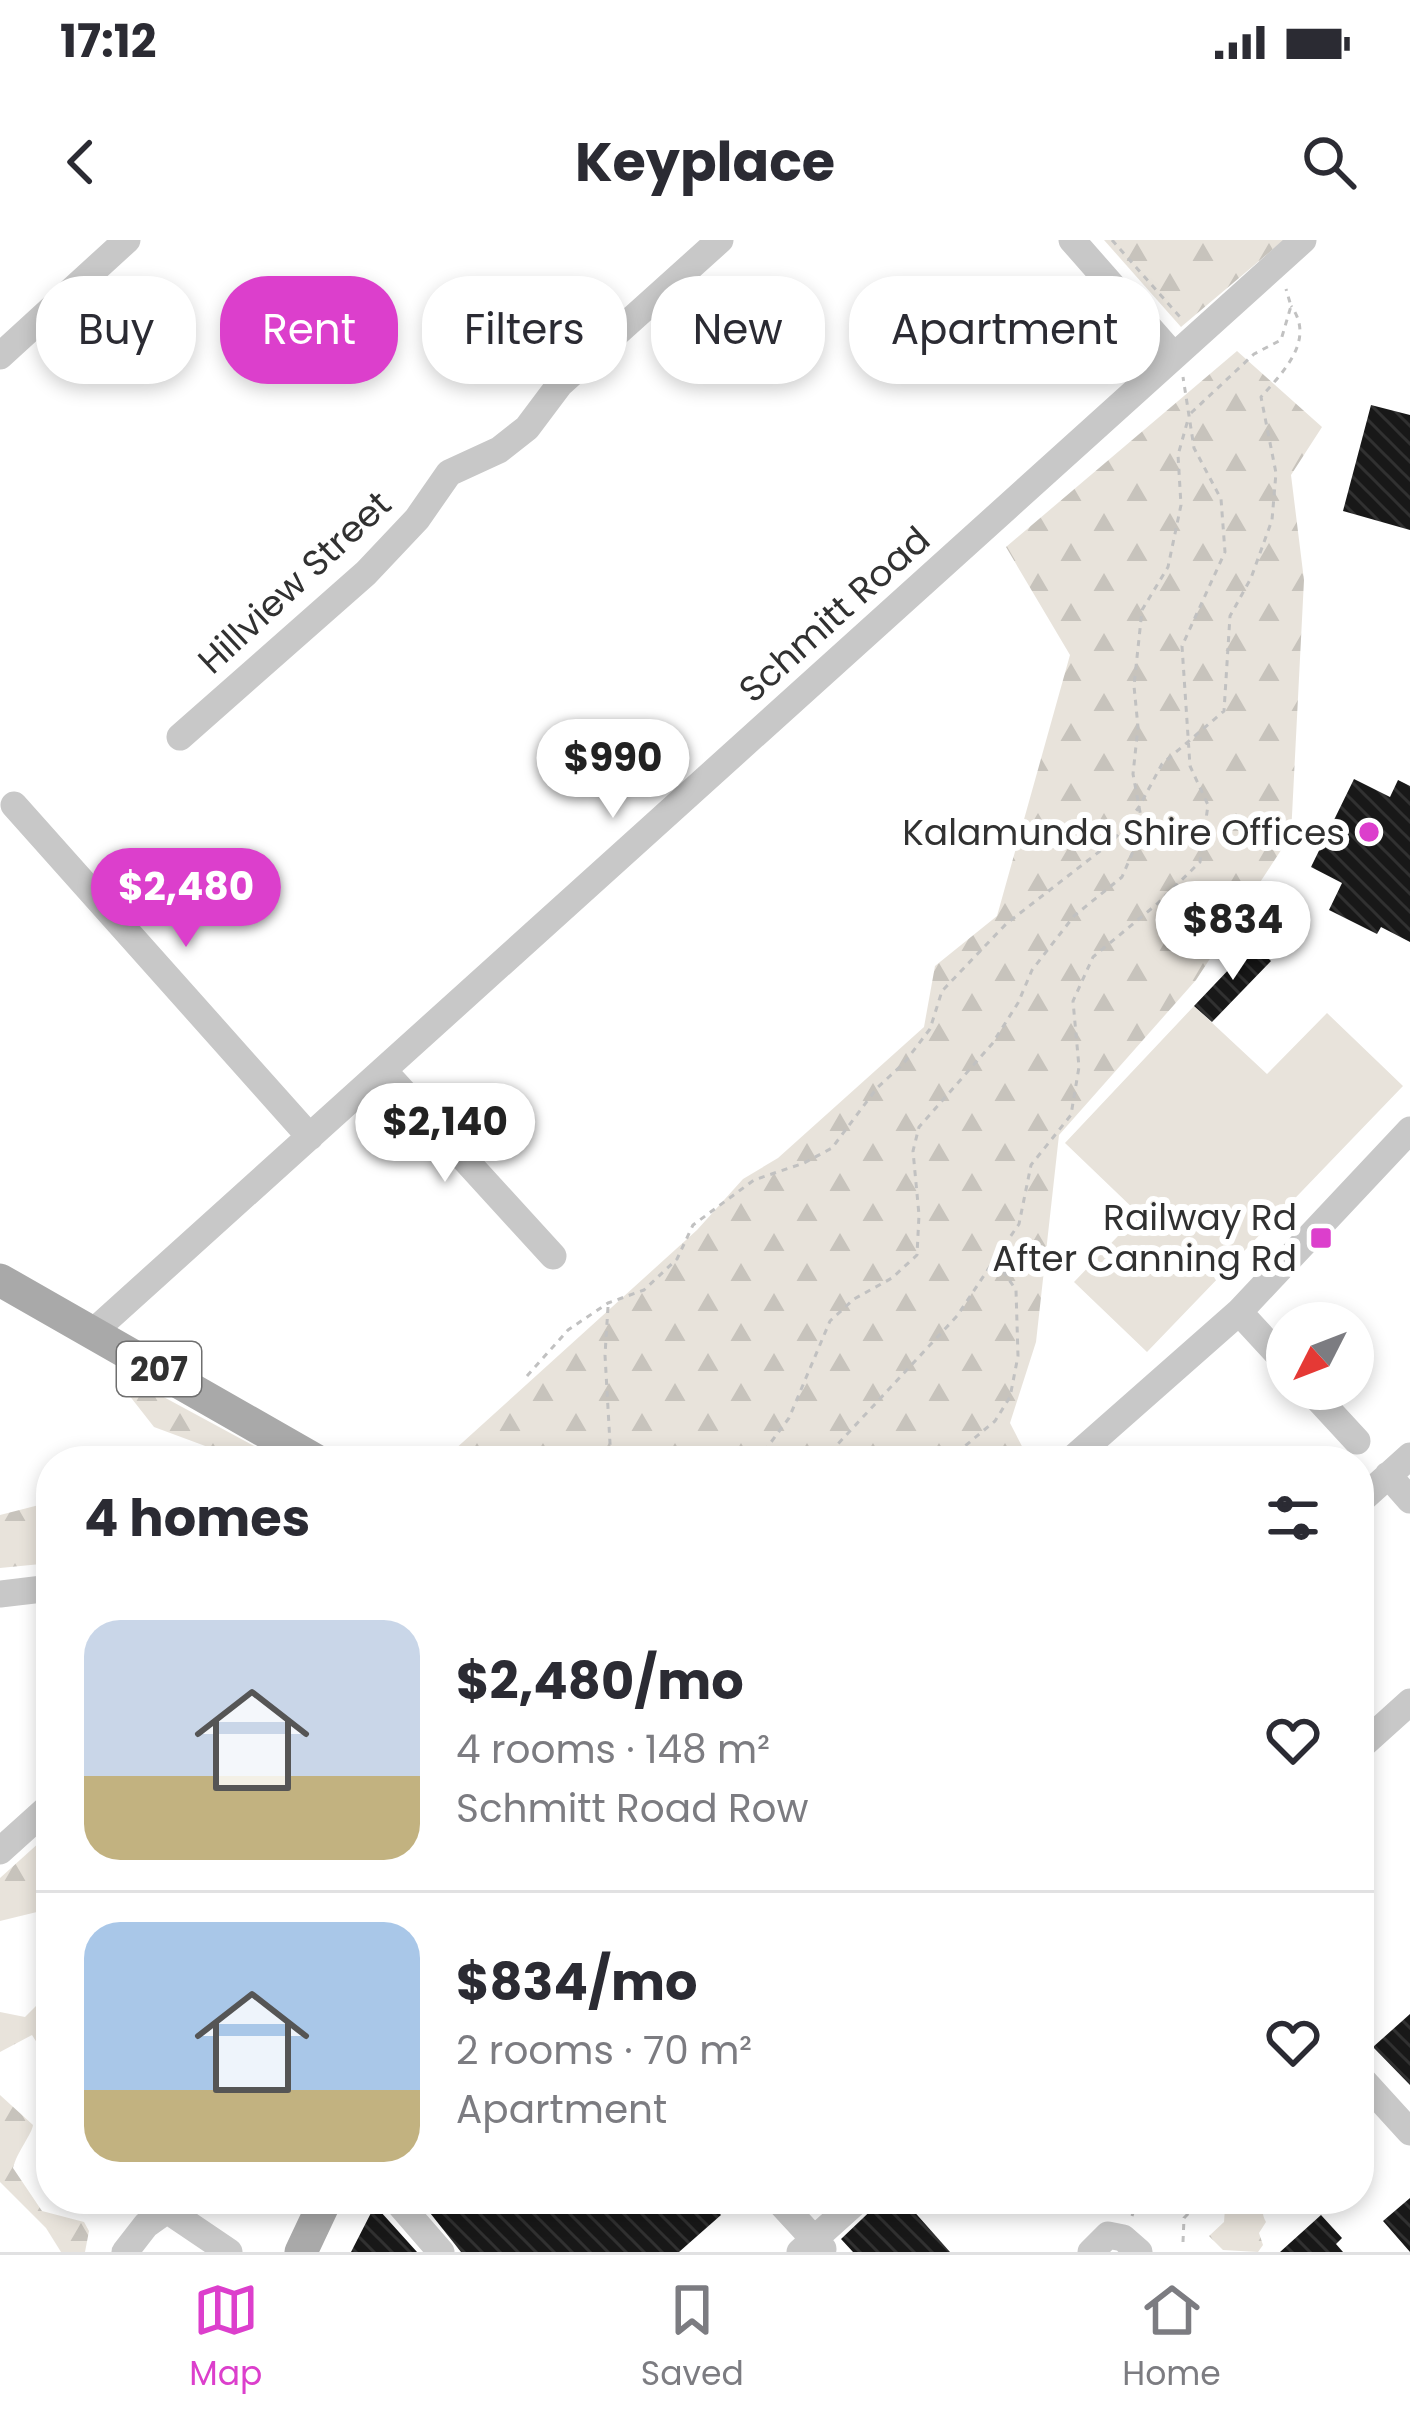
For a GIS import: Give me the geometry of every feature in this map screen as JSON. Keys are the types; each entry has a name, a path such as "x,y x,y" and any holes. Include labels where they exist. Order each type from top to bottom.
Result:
{"main road":[{"name":"207","path":"0,1280 291,1446"},
{"path":"301,2252 319,2214"}],"street":[{"path":"0,356 127,240"},
{"name":"Hillview Street","path":"180,737 366,573 417,519 449,473 499,450 527,428 560,384 720,240"},
{"path":"1072,240 1173,355"},
{"name":"Schmitt Road","path":"93,1332 1303,240"},
{"path":"14,805 310,1137"},
{"path":"385,1072 553,1256"},
{"path":"1087,1446 1239,1312 1410,1130"},
{"path":"1239,1312 1266,1341"},
{"path":"1329,1410 1357,1441"},
{"path":"1374,1488 1410,1456"},
{"path":"1388,1475 1410,1500"},
{"path":"0,1594 36,1590"},
{"path":"1374,1734 1410,1702"},
{"path":"0,1851 36,1819"},
{"path":"1374,2092 1410,2132"},
{"path":"125,2252 155,2214"},
{"path":"177,2214 234,2251"},
{"path":"408,2214 440,2252"},
{"path":"774,2214 808,2249"},
{"path":"786,2214 808,2249"},
{"path":"808,2249 844,2214"},
{"path":"1091,2252 1108,2235 1124,2238 1139,2252"}],"path":[{"path":"836,1446 957,1316 1019,1224 1031,1165 1071,1115 1079,1066 1073,1001 1093,957 1200,862 1208,805 1190,766 1182,646 1226,552 1221,499 1195,448 1186,382 1173,355 1183,320 1112,240"},
{"path":"527,1376 568,1330 608,1303 644,1290 677,1259 693,1225 754,1180 832,1148 930,1029 942,992 1006,924 1113,841 1139,807 1162,764 1224,711 1230,616 1251,578 1272,520 1276,473 1261,398 1301,342 1299,318 1279,262"},
{"path":"768,1446 789,1418 830,1322 916,1255 920,1215 913,1151 919,1127 992,1044 1032,970 1074,916 1121,877 1143,828 1133,774 1138,727 1134,686 1142,610 1168,567 1181,505 1178,455 1190,414 1254,354 1281,340 1291,306"},
{"path":"964,1446 994,1420 1010,1397 1018,1356 1016,1290 995,1259"},
{"path":"608,1303 609,1446"},
{"path":"1130,2218 1132,2214"},
{"path":"1183,2242 1188,2214"}],"green space":[{"path":"1104,240 1284,240 1181,327 1160,303 1160,276 1136,276"},
{"path":"1237,351 1322,427 1291,475 1304,580 1291,835 1196,980 1059,1135 1036,1342 1010,1423 1022,1446 459,1446 697,1230 743,1179 778,1158 924,1027 935,966 997,916 1070,655 1006,547"},
{"path":"1194,1006 1267,1074 1327,1013 1403,1086 1147,1352 1074,1282 1139,1214 1065,1143"},
{"path":"136,1382 254,1446 205,1446 154,1427 125,1390"},
{"path":"36,1506 36,1564 0,1568 0,1515"},
{"path":"36,1846 36,1912 0,1921 0,1878"},
{"path":"36,2006 36,2041 32,2035 0,2052 0,2012 25,2017"},
{"path":"0,2095 33,2125 13,2168 36,2202 36,2214 84,2222 89,2231 85,2252 61,2252 46,2228 0,2182"},
{"path":"1225,2214 1264,2214 1266,2222 1259,2233 1263,2245 1258,2252 1223,2250 1209,2236 1224,2222"}],"building":[{"path":"1371,405 1410,415 1410,530 1343,511"},
{"name":"Kalamunda Shire Offices","path":"1354,779 1390,797 1398,780 1410,786 1410,942 1381,927 1377,934 1329,910 1342,883 1311,867"},
{"path":"1253,944 1271,961 1212,1022 1194,1006"},
{"path":"1410,2014 1410,2085 1374,2048"},
{"path":"1410,2198 1410,2252 1383,2221"},
{"path":"370,2214 383,2214 417,2252 351,2252"},
{"path":"431,2214 721,2215 679,2252 461,2252"},
{"path":"867,2214 916,2214 950,2252 853,2252 841,2239"},
{"path":"1321,2215 1342,2238 1336,2244 1343,2252 1280,2252"}],"place":[{"name":"Kalamunda Shire Offices","path":"1369,832"},
{"name":"Railway Rd After Canning Rd","path":"1321,1238"}]}
